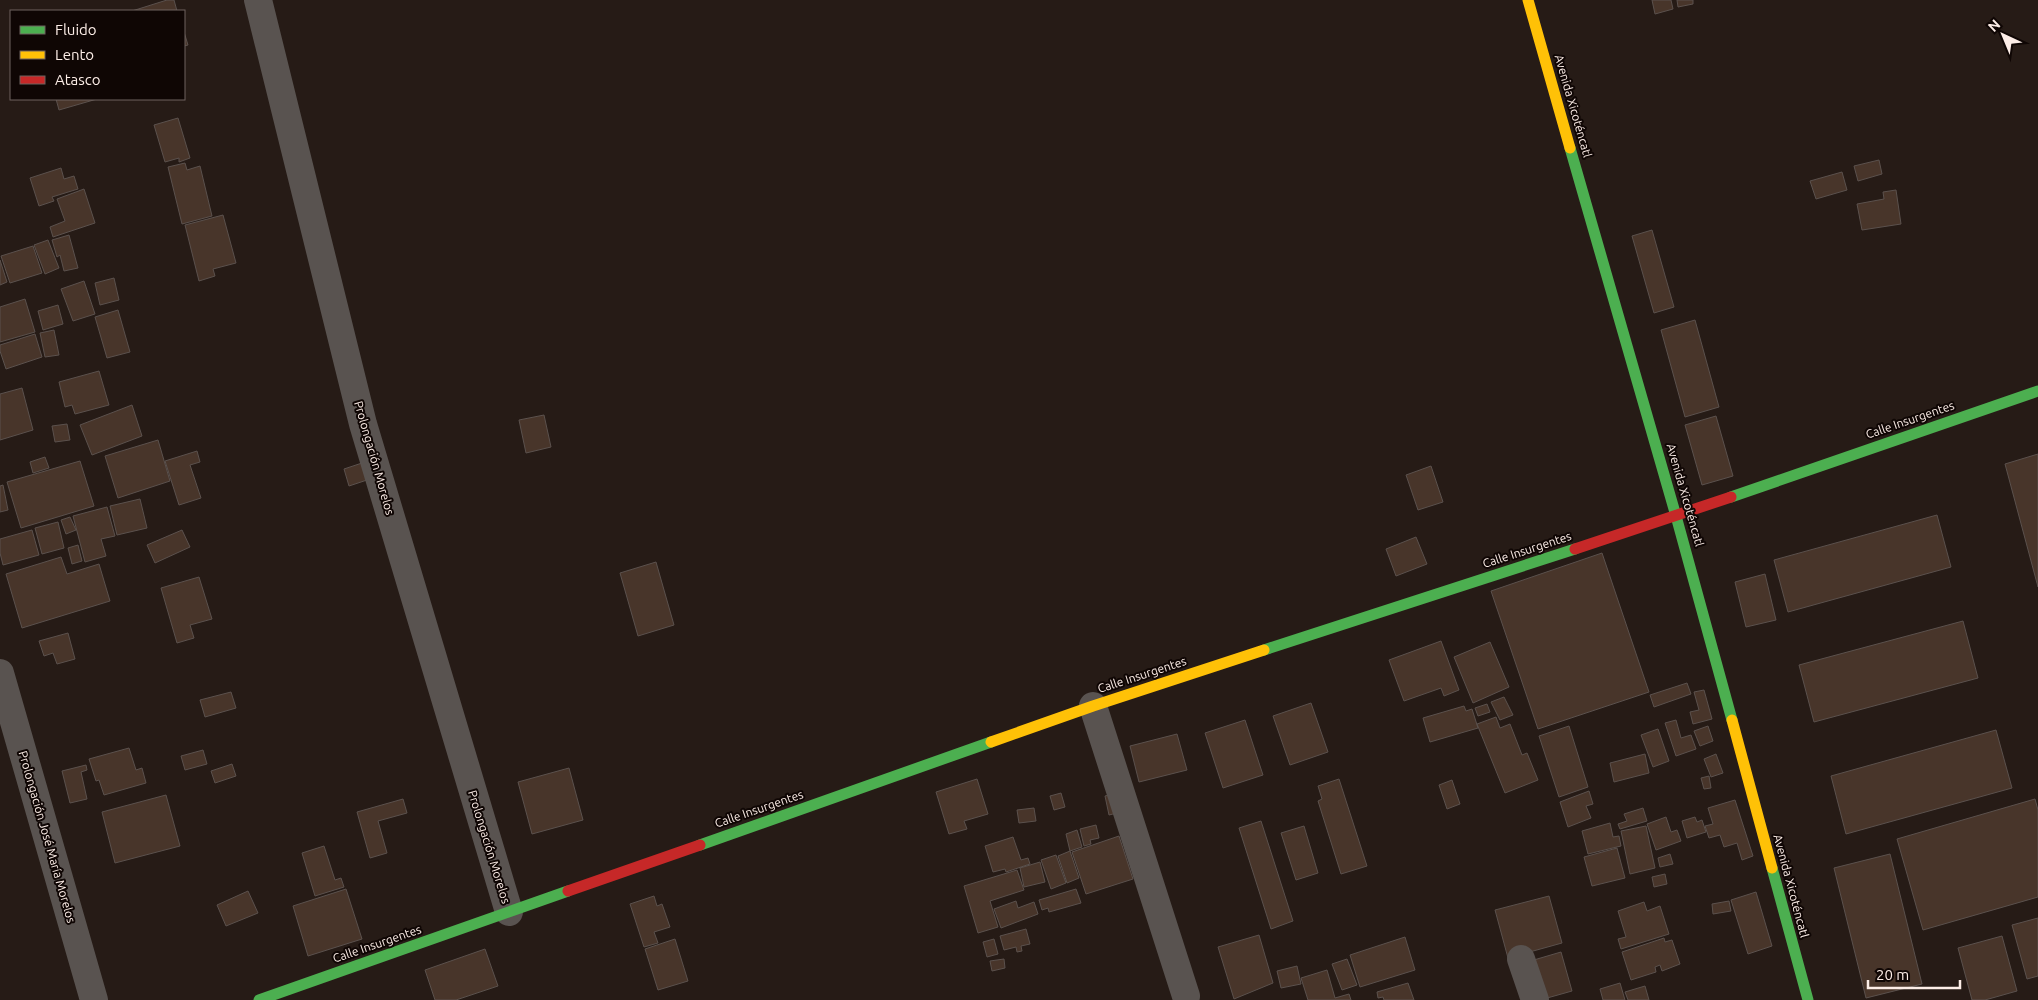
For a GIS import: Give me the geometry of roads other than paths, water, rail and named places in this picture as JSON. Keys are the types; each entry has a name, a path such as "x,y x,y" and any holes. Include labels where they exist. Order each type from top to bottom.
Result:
{"street":[{"name":"Prolongación Morelos","path":"258,0 363,424 509,912"},
{"name":"Avenida Xicoténcatl","path":"1528,0 1676,516 1808,1000"},
{"name":"Calle Insurgentes","path":"259,1000 1093,706 1676,516 2038,391"},
{"name":"Prolongación José María Morelos","path":"0,674 94,1000"},
{"path":"1093,706 1186,996"},
{"path":"1521,959 1534,1000"}]}
